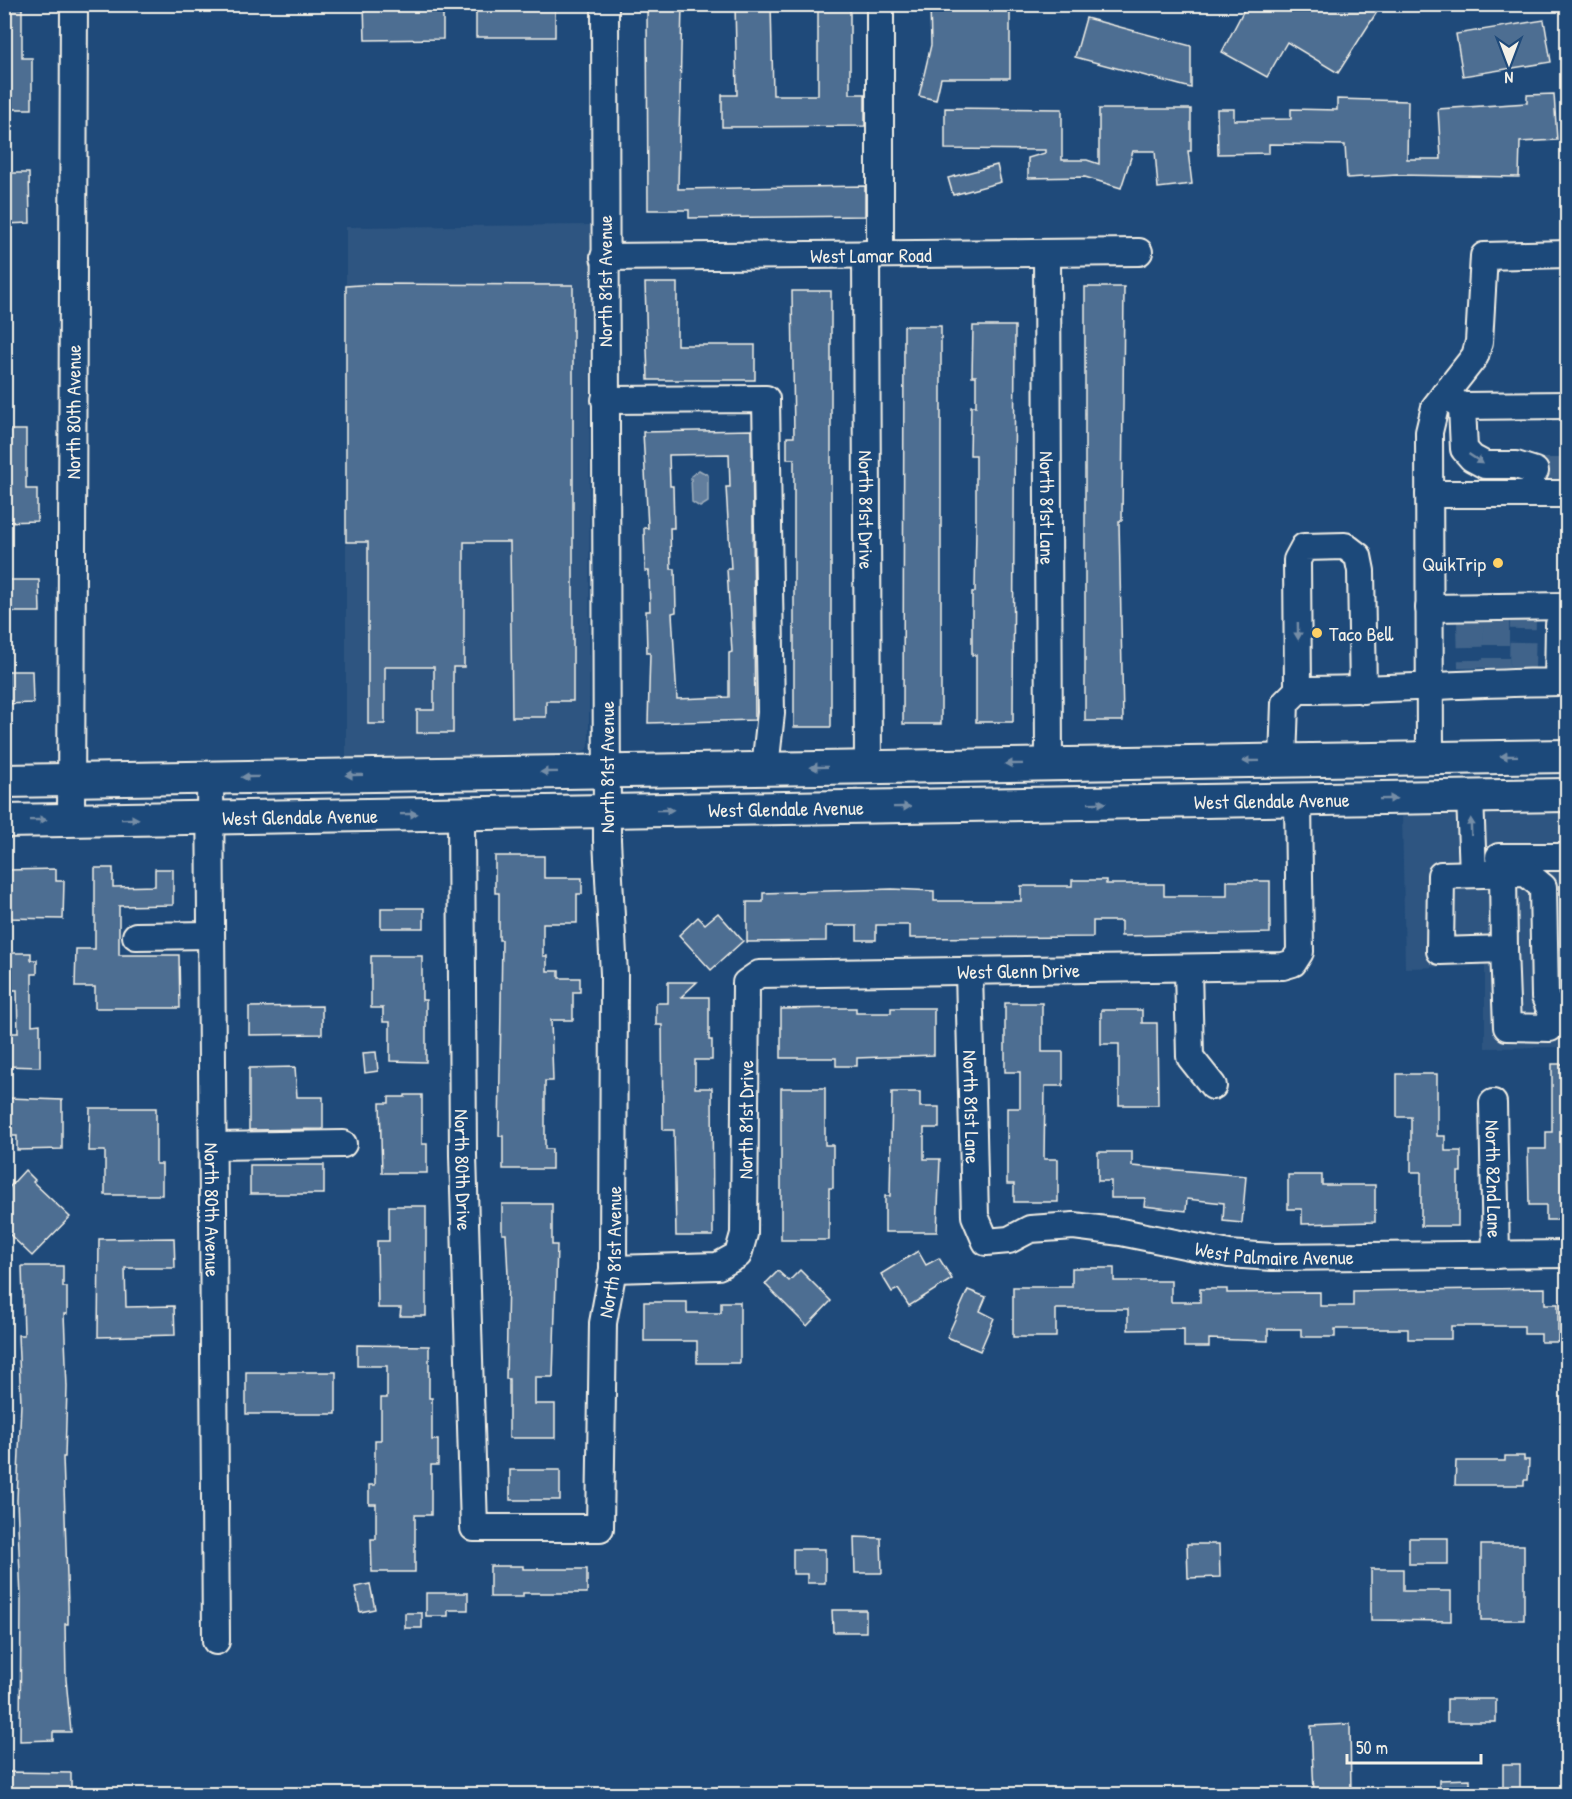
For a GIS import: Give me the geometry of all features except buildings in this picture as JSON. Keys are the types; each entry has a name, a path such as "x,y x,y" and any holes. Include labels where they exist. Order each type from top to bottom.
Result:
{"main road":[{"name":"West Glendale Avenue","path":"4,781 1568,756"},
{"path":"1141,803 1195,784 1284,781 1288,777 1287,760"},
{"name":"West Glendale Avenue","path":"4,821 1568,795"}],"street":[{"name":"North 80th Avenue","path":"71,820 74,4"},
{"name":"North 81st Avenue","path":"600,1528 603,1323 613,1269 614,974 606,811 605,4"},
{"name":"North 81st Drive","path":"868,767 873,254 880,4"},
{"name":"West Lamar Road","path":"604,256 1139,252"},
{"name":"North 81st Lane","path":"1047,253 1049,764"},
{"path":"1535,471 1516,465 1485,465 1472,458 1464,449 1453,401 1476,356 1479,342 1484,256 1568,254"},
{"path":"605,400 766,399 771,713 765,768"},
{"path":"1430,758 1429,432 1435,407 1453,401 1568,405"},
{"path":"1429,494 1568,494"},
{"path":"1298,690 1297,560 1304,547 1345,546 1358,556 1361,570 1363,690"},
{"path":"1429,608 1470,614 1523,613 1568,606"},
{"path":"1287,760 1285,703 1298,690 1363,690 1429,685 1470,676 1522,675 1558,682 1559,625 1568,617"},
{"name":"North 80th Avenue","path":"210,778 216,1641"},
{"path":"1470,797 1472,866"},
{"name":"West Glenn Drive","path":"746,983 759,974 1188,968 1283,966 1293,963 1300,952 1298,800"},
{"name":"North 80th Drive","path":"461,813 463,1155 474,1528 600,1528"},
{"path":"1504,949 1440,951 1441,875 1472,866 1568,857"},
{"path":"1472,866 1503,873 1526,873 1543,887 1545,997 1549,1007 1566,1011"},
{"path":"1503,873 1507,1027 1550,1028 1566,1011"},
{"path":"136,936 211,935"},
{"path":"1188,968 1190,1057 1213,1086"},
{"name":"North 81st Lane","path":"969,972 975,1216 986,1242"},
{"name":"North 81st Drive","path":"613,1269 718,1266 738,1256 744,1234 746,983"},
{"name":"North 82nd Lane","path":"1493,1103 1496,1255"},
{"path":"213,1146 343,1144"},
{"name":"West Palmaire Avenue","path":"986,1242 1009,1239 1030,1229 1074,1226 1121,1232 1229,1254 1272,1257 1568,1254"}],"shaded area":[{"path":"590,225 589,745 586,750 575,756 346,760 346,227"},
{"path":"699,470 708,475 708,502 700,507 692,502 691,476"},
{"path":"1567,810 1567,1047 1485,1048 1485,966 1405,968 1402,813"}],"tunnel":[{"path":"1535,471 1568,471"},
{"path":"1496,619 1496,668"},
{"path":"1522,668 1523,619"},
{"path":"1470,621 1471,668"}],"place":[{"name":"QuikTrip","path":"1498,563"},
{"name":"Taco Bell","path":"1317,633"}]}
